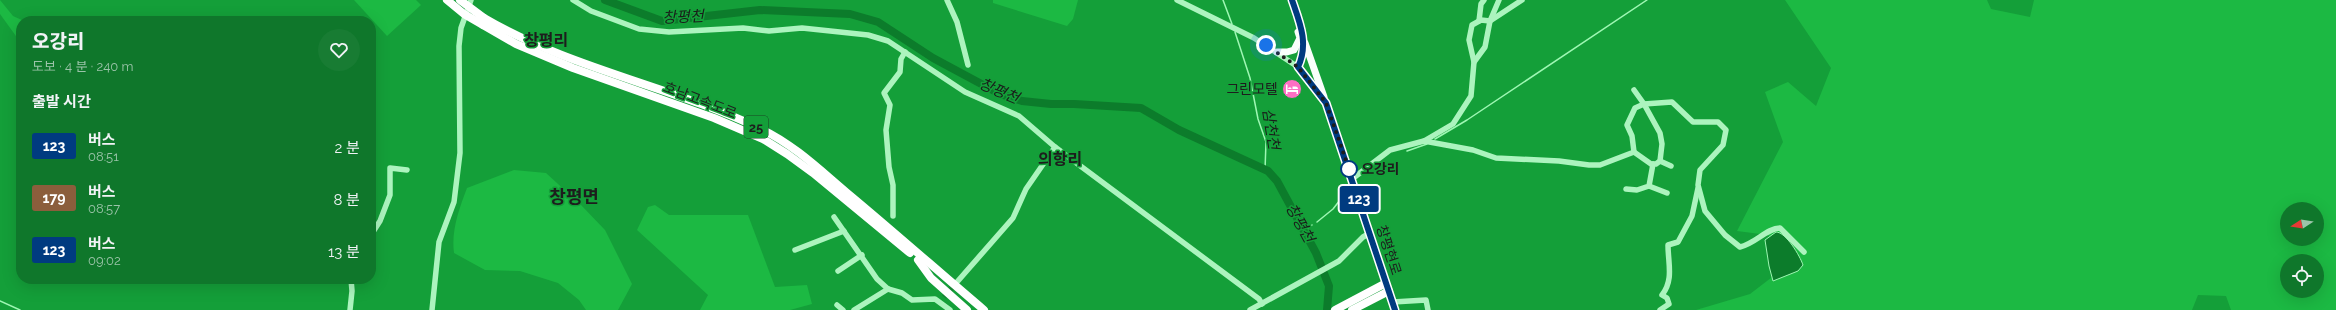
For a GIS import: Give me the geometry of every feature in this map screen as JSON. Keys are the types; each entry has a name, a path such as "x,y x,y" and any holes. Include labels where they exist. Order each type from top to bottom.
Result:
{"highway":[{"name":"호남고속도로","path":"447,0 484,22 516,44 573,68 714,118 763,138 813,173 976,310"},
{"name":"호남고속도로","path":"460,0 484,22 567,59 674,95 762,130 813,165 984,310"},
{"path":"918,260 932,278 967,310"},
{"path":"1335,310 1349,307 1387,287"},
{"path":"971,298 993,310"}],"main road":[{"path":"1292,2 1326,103"},
{"path":"1277,52 1294,50 1300,38 1293,16 1292,2"},
{"path":"1298,67 1303,56 1303,36"},
{"name":"창평현로","path":"1298,67 1326,103 1395,310"}],"street":[{"path":"432,310 439,242 454,202 460,153 459,46 462,28 471,0"},
{"path":"573,0 591,11 639,29 669,32 743,28 768,31 802,28 828,29 875,37 888,41 965,92 1019,116 1055,147 1259,299 1262,304"},
{"path":"1177,0 1254,38 1298,67"},
{"path":"1479,21 1481,4 1484,0"},
{"path":"1474,62 1485,47 1490,21 1499,0"},
{"path":"1352,179 1390,150 1424,141 1453,124 1471,96 1474,62 1470,46 1470,33 1472,25 1479,21 1490,21 1522,0"},
{"path":"944,1 957,22 968,65"},
{"path":"893,216 893,185 889,167 886,130 890,105 884,93 900,72 901,59 905,52"},
{"path":"1634,90 1644,104 1662,139 1660,161"},
{"path":"1634,152 1628,122 1635,108 1644,104 1672,102 1693,122 1718,122 1725,127 1726,135 1724,145 1700,170 1692,216 1678,242 1668,245 1671,275 1668,286 1662,295 1667,298 1669,304 1660,310"},
{"path":"1424,141 1473,150 1496,158 1529,161 1552,160 1589,165 1600,165 1634,152"},
{"path":"957,282 1013,218 1026,190 1055,147"},
{"path":"1634,152 1653,164"},
{"path":"1653,164 1660,161 1670,166"},
{"path":"1649,186 1653,164"},
{"path":"376,227 390,195 390,168 407,170"},
{"path":"1698,185 1705,211 1725,235 1740,247 1759,239 1774,228 1780,228 1804,252"},
{"path":"1626,189 1636,190 1649,186 1667,193"},
{"path":"834,217 862,255 877,279 888,288 902,293 912,300 923,302 935,299 950,310"},
{"path":"795,250 844,231"},
{"path":"1250,310 1336,263 1363,237 1370,233"},
{"path":"838,271 862,255"},
{"path":"350,310 351,284"},
{"path":"854,310 888,288"},
{"path":"944,298 943,304 946,310"},
{"path":"1393,302 1426,300 1428,310"},
{"path":"837,305 843,310"}],"shaded area":[{"path":"0,0 13,16 16,17 16,36 0,14"},
{"path":"354,0 416,0 421,5 387,36 376,24 376,16 369,16"},
{"path":"993,0 1078,0 1073,19 1067,26 993,3"},
{"path":"1785,0 1987,0 1991,9 2030,17 2034,0 2336,0 2336,310 2231,310 2226,296 2198,295 2192,310 1696,310 1750,294 1793,261 1768,235 1737,231 1783,142 1765,92 1788,82 1816,106 1831,68"},
{"path":"514,170 546,173 581,205 605,230 632,284 618,310 586,310 579,300 558,283 520,271 485,270 454,253 453,245 455,228 467,188"},
{"path":"655,205 669,215 748,215 775,287 807,285 812,304 790,310 700,310 708,295 637,230 648,207"},
{"path":"1776,232 1780,233 1788,240 1799,256 1803,265 1798,271 1773,281 1765,240"}],"waterway":[{"name":"창평천","path":"605,0 662,21 760,10 850,14 878,22 933,58 1000,94 1022,101 1051,104 1141,108 1179,130 1268,171 1277,181 1316,253 1329,286 1327,310"},
{"name":"삼천천","path":"1223,0 1232,24"},
{"path":"1435,139 1467,120 1647,0"},
{"name":"삼천천","path":"1235,32 1250,78 1258,119 1266,142 1265,170"},
{"path":"1407,151 1427,144"},
{"path":"1317,222 1333,209 1351,186"},
{"path":"1304,231 1312,225"},
{"path":"0,301 20,310"}],"tunnel":[{"path":"944,297 957,282"}],"bus line":[{"name":"123","path":"1292,0 1304,44 1303,56 1298,67 1326,103 1395,310"}],"place":[{"name":"그린모텔","path":"1292,89"},
{"name":"오강리","path":"1349,169"}],"district":[{"name":"창평리","path":"546,40"},
{"name":"의항리","path":"1060,159"},
{"name":"창평면","path":"574,196"}],"route":[{"path":"1266,45 1298,67 1326,103 1349,169"}]}
